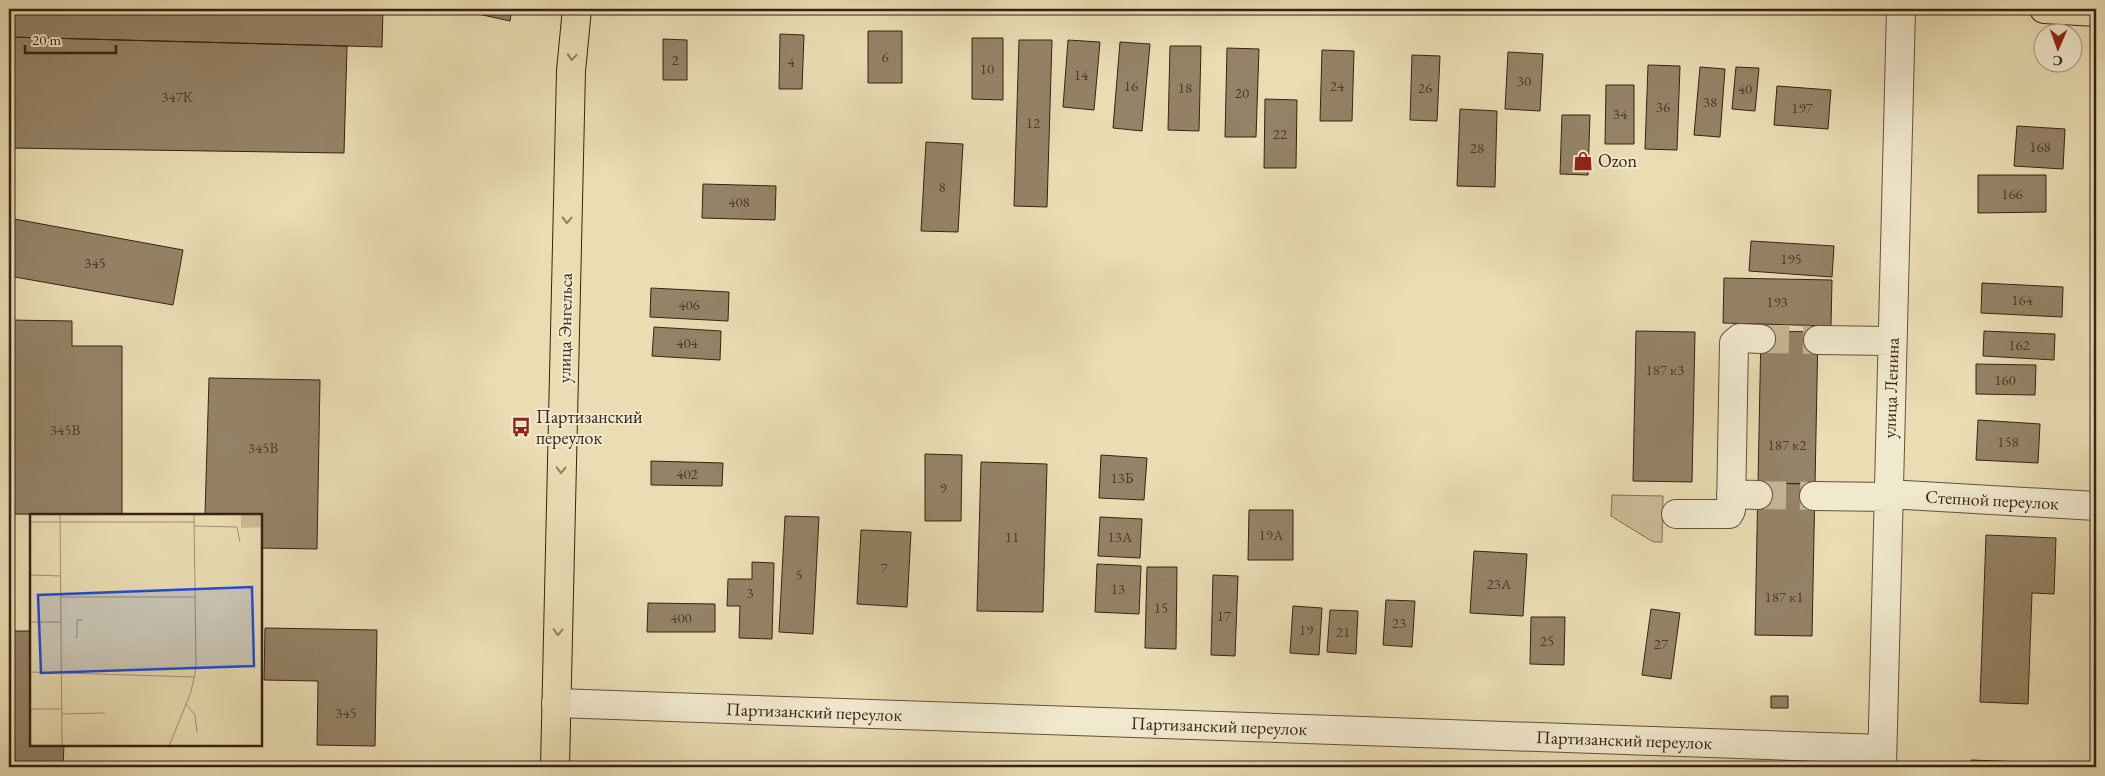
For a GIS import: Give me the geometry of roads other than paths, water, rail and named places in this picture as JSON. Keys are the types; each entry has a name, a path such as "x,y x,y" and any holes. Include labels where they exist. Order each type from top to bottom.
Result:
{"main road":[{"name":"улица Энгельса","path":"555,767 571,71 577,9"},
{"path":"2044,9 2096,12"}],"street":[{"name":"улица Ленина","path":"1882,758 1901,9"},
{"path":"1676,514 1729,514 1734,343 1740,338 1761,339"},
{"path":"1818,340 1892,342"},
{"path":"1731,494 1758,495"},
{"name":"Степной переулок","path":"1814,496 1888,496 2096,506"},
{"name":"Партизанский переулок","path":"556,703 1882,758"}],"tunnel":[{"path":"1761,339 1818,340"},
{"path":"1758,495 1814,496"}],"place":[{"name":"Ozon","path":"1583,161"},
{"name":"Партизанский переулок","path":"521,427"}]}
